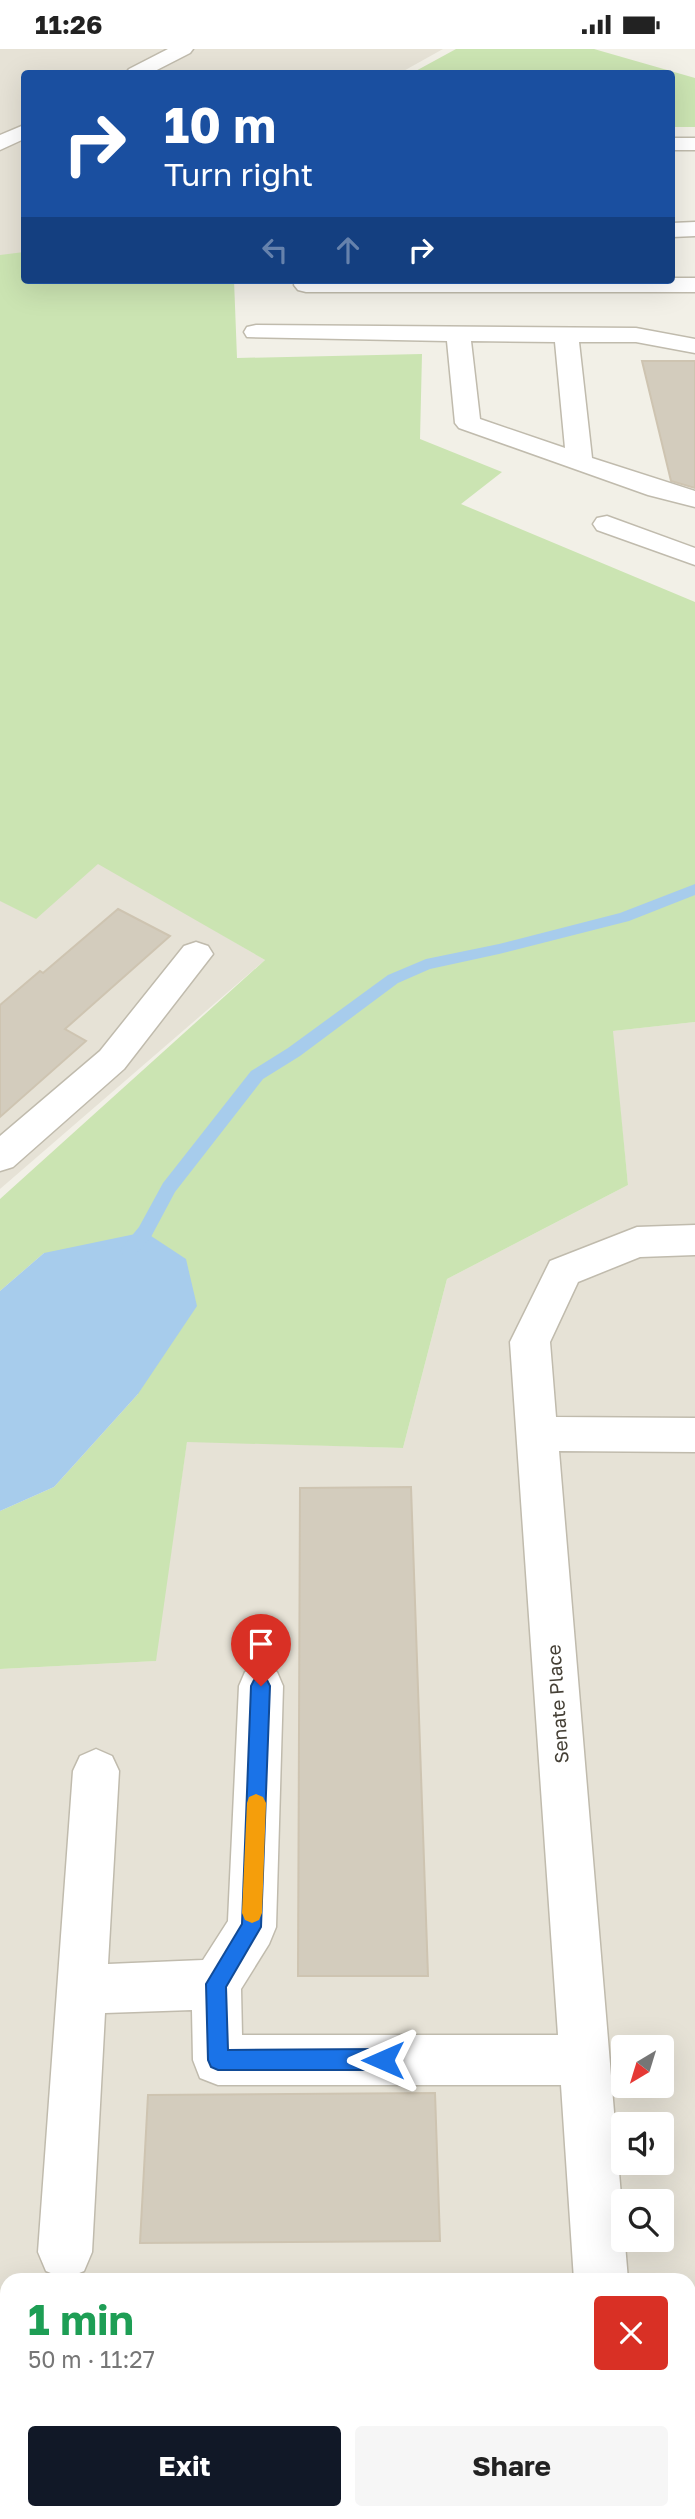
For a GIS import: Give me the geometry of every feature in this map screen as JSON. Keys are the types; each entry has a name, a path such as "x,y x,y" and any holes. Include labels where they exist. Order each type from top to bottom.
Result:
{"street":[{"path":"142,70 183,49"},
{"path":"0,144 21,133"},
{"path":"675,144 695,144"},
{"path":"675,230 695,229"},
{"path":"306,284 695,285"},
{"path":"257,332 636,335 695,346"},
{"path":"458,334 468,423 580,463 695,499"},
{"path":"566,334 580,463"},
{"path":"607,524 695,557"},
{"path":"0,1157 112,1060 196,954"},
{"name":"Senate Place","path":"600,2273 530,1342 564,1272 637,1242 695,1240"},
{"path":"536,1434 695,1435"},
{"path":"261,1686 251,1927 216,1984 218,2060 584,2060"},
{"path":"65,2252 96,1771"},
{"path":"80,1990 216,1984"}],"shaded area":[{"path":"0,49 443,49 405,70 21,70 21,283 0,302"},
{"path":"0,804 265,960 0,1189"},
{"path":"695,1022 695,2273 0,2273 0,1669 155,1661 187,1441 403,1448 447,1279 628,1185 612,1031"}],"green space":[{"path":"456,49 594,49 667,70 418,70"},
{"path":"675,72 695,78 695,127 675,127"},
{"path":"21,252 21,284 234,284 237,358 422,354 420,439 502,472 461,504 695,602 695,1022 613,1031 628,1185 447,1279 403,1448 187,1442 156,1661 0,1669 0,1511 54,1487 138,1394 44,1253 0,1291 0,1199 265,960 98,864 36,919 0,901 0,255"}],"water":[{"path":"145,1232 186,1259 197,1306 138,1394 54,1487 0,1511 0,1291 44,1253"}],"building":[{"path":"642,361 695,361 695,488 671,481"},
{"path":"118,909 170,936 65,1029 86,1041 0,1117 0,1005 40,971 43,973"},
{"path":"411,1487 428,1976 298,1976 300,1488"},
{"path":"435,2093 440,2241 140,2243 148,2095"}],"waterway":[{"path":"129,1250 145,1232 169,1188 257,1075 294,1052 393,979 426,964 499,949 624,917 695,889"}],"slow traffic":[{"path":"252,1913 256,1803"}],"route":[{"path":"261,1686 251,1927 216,1984 218,2060 383,2060"}]}
